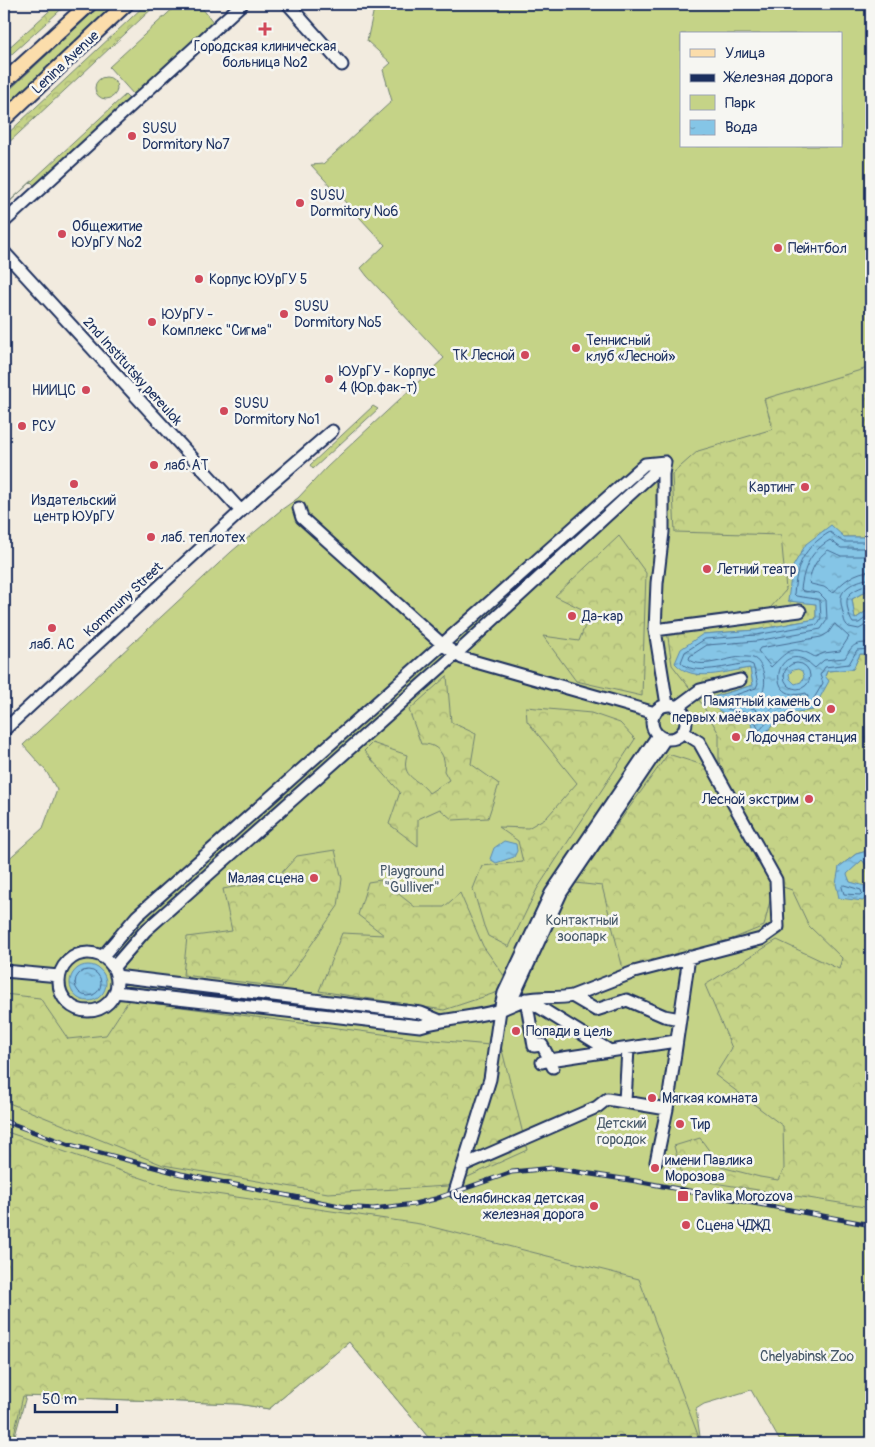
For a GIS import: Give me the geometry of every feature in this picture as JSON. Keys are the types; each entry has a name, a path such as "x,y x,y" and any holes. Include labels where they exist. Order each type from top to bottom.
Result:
{"main road":[{"name":"Lenina Avenue","path":"4,82 89,4"},
{"name":"Lenina Avenue","path":"4,119 126,4"}],"street":[{"path":"4,222 242,4"},
{"path":"288,4 342,64"},
{"name":"2nd Institutsky pereulok","path":"4,252 241,511"},
{"name":"Kommuny Street","path":"4,730 241,511 332,432"},
{"path":"665,462 655,630 672,706"},
{"path":"102,957 137,916 645,464 665,462"},
{"path":"438,1020 421,1012 115,972 102,957 93,954 84,953 68,961 62,968 59,976 61,996 75,1009 84,1012 94,1011 103,1007 110,1001 115,992 115,972 145,931 456,654 665,462"},
{"path":"299,508 302,518 443,645 462,658 655,713"},
{"path":"655,630 800,611"},
{"path":"672,706 700,690 740,680"},
{"path":"662,706 672,706 682,710 687,721 684,732 675,738 661,737 652,727 655,713 662,706"},
{"path":"115,992 420,1026 438,1020 500,1010 526,999 572,996 634,972 761,939 778,927 775,878 699,742 684,732"},
{"path":"455,1192 490,1079 504,994 552,893 661,737"},
{"path":"656,1162 667,1109 689,958"},
{"path":"4,971 59,976"},
{"path":"572,996 596,1010 628,1000 664,1016 680,1019"},
{"path":"526,999 610,1051"},
{"path":"526,999 534,1046 542,1045 548,1063 676,1041"},
{"path":"625,1101 628,1049"},
{"path":"464,1165 597,1107 607,1099 667,1109"}],"green space":[{"path":"57,4 67,4 4,61 4,52"},
{"path":"102,4 118,4 4,110 4,95"},
{"path":"146,4 157,4 4,147 4,137"},
{"path":"178,4 199,4 213,22 134,95 109,67"},
{"path":"375,4 871,4 871,1443 781,1443 751,1390 704,1404 696,1409 701,1443 433,1443 349,1342 269,1409 238,1404 26,1396 13,1443 4,1443 4,863 43,828 57,790 46,771 23,745 231,552 298,498 327,467 444,358 361,268 385,245 311,165 323,164 392,101 383,70 391,63 367,41"},
{"path":"106,77 114,80 117,88 114,96 106,99 98,96 95,88 98,80"},
{"path":"125,95 129,99 35,186 31,182 8,203"},
{"path":"871,367 871,537 844,537 788,600 816,604 816,619 756,630 703,634 696,675 750,668 753,685 703,700 725,714 750,719 757,744 782,714 813,710 827,671 853,669 860,654 871,654 871,850 856,854 839,867 850,882 846,874 862,860 871,870 871,1208 683,1178 674,1146 700,1138 721,1167 778,1180 784,1169 783,1126 715,1075 732,1048 705,985 777,940 839,969 842,958 809,926 792,890 774,884 764,926 703,951 623,969 602,886 575,883 668,754 719,770 719,734 702,704 672,665 666,624 763,616 786,590 781,535 675,532 672,474 698,451 773,429 764,399"},
{"path":"373,406 378,409 313,469 310,465"},
{"path":"619,536 646,573 642,696 576,681 543,636 579,641 590,613 555,596"},
{"path":"871,590 871,608 855,619 852,599"},
{"path":"447,676 451,722 476,734 471,764 499,784 488,818 453,820 440,809 418,819 418,846 389,824 400,792 364,751 372,743 407,755 406,769 408,774 429,793 449,780 444,771 444,760 440,751 427,744 421,744 409,710"},
{"path":"526,707 591,713 620,723 635,739 537,889 509,947 488,936 473,889 482,866 523,862 518,841 498,827 528,828 547,817 577,783 527,721"},
{"path":"335,850 342,879 338,906 282,987 183,975 187,937 232,931 223,889 276,879 297,856"},
{"path":"381,880 415,907 444,907 460,893 483,946 505,977 498,992 444,1010 319,991 342,933 384,935 358,915 368,882"},
{"path":"4,994 40,998 68,1039 106,1035 129,1000 412,1038 501,1046 527,1150 448,1186 328,1193 163,1165 4,1101"},
{"path":"4,1131 168,1187 420,1224 639,1279 701,1443 433,1443 349,1342 269,1409 238,1404 23,1396 12,1443 4,1443"}],"water":[{"path":"831,525 844,537 871,537 871,590 852,599 855,619 871,608 871,654 860,654 853,669 827,671 825,676 829,681 813,710 782,714 756,744 750,719 725,714 703,700 753,685 750,668 700,675 682,669 675,663 681,649 703,634 756,630 816,619 816,604 788,601 792,568 806,544","holes":["798,669 802,671 804,677 801,682 795,684 790,679 789,674 793,670"]},
{"path":"504,841 516,844 517,851 514,857 496,863 490,859 494,848"},
{"path":"871,850 871,870 862,860 847,874 850,882 869,887 870,892 863,901 839,898 836,884 839,867 856,854"},
{"path":"88,965 101,970 106,983 101,996 88,1001 75,996 70,983 75,970"}],"railway":[{"path":"4,1121 70,1145 181,1174 345,1207 373,1209 414,1204 435,1199 512,1172 552,1168 636,1181 871,1225"}],"place":[{"name":"Городская клиническая больница №2","path":"265,29"},
{"name":"SUSU Dormitory №7","path":"132,136"},
{"name":"SUSU Dormitory №6","path":"300,203"},
{"name":"Общежитие ЮУрГУ №2","path":"62,234"},
{"name":"Пейнтбол","path":"778,248"},
{"name":"Корпус ЮУрГУ 5","path":"199,279"},
{"name":"SUSU Dormitory №5","path":"284,314"},
{"name":"ЮУрГУ - Комплекс \"Сигма\"","path":"152,322"},
{"name":"Теннисный клуб «Лесной»","path":"576,348"},
{"name":"ТК Лесной","path":"525,355"},
{"name":"ЮУрГУ - Корпус 4 (Юр.фак-т)","path":"329,379"},
{"name":"НИИЦС","path":"86,390"},
{"name":"SUSU Dormitory №1","path":"224,411"},
{"name":"РСУ","path":"22,426"},
{"name":"лаб. АТ","path":"154,465"},
{"name":"Издательский центр ЮУрГУ","path":"74,484"},
{"name":"Картинг","path":"805,487"},
{"name":"лаб. теплотех","path":"151,537"},
{"name":"Летний театр","path":"707,569"},
{"name":"Да-кар","path":"572,616"},
{"name":"лаб. АС","path":"52,628"},
{"name":"Памятный камень о первых маёвках рабочих","path":"831,709"},
{"name":"Лодочная станция","path":"736,737"},
{"name":"Лесной экстрим","path":"809,799"},
{"name":"Малая сцена","path":"314,878"},
{"name":"Попади в цель","path":"516,1031"},
{"name":"Мягкая комната","path":"652,1098"},
{"name":"Тир","path":"680,1124"},
{"name":"имени Павлика Морозова","path":"655,1168"},
{"name":"Pavlika Morozova","path":"683,1196"},
{"name":"Челябинская детская железная дорога","path":"594,1206"},
{"name":"Сцена ЧДЖД","path":"686,1225"}],"park label":[{"name":"Playground \"Gulliver\"","path":"412,880"},
{"name":"Контактный зоопарк","path":"582,928"},
{"name":"Детский городок","path":"622,1132"},
{"name":"Chelyabinsk Zoo","path":"807,1356"}]}
